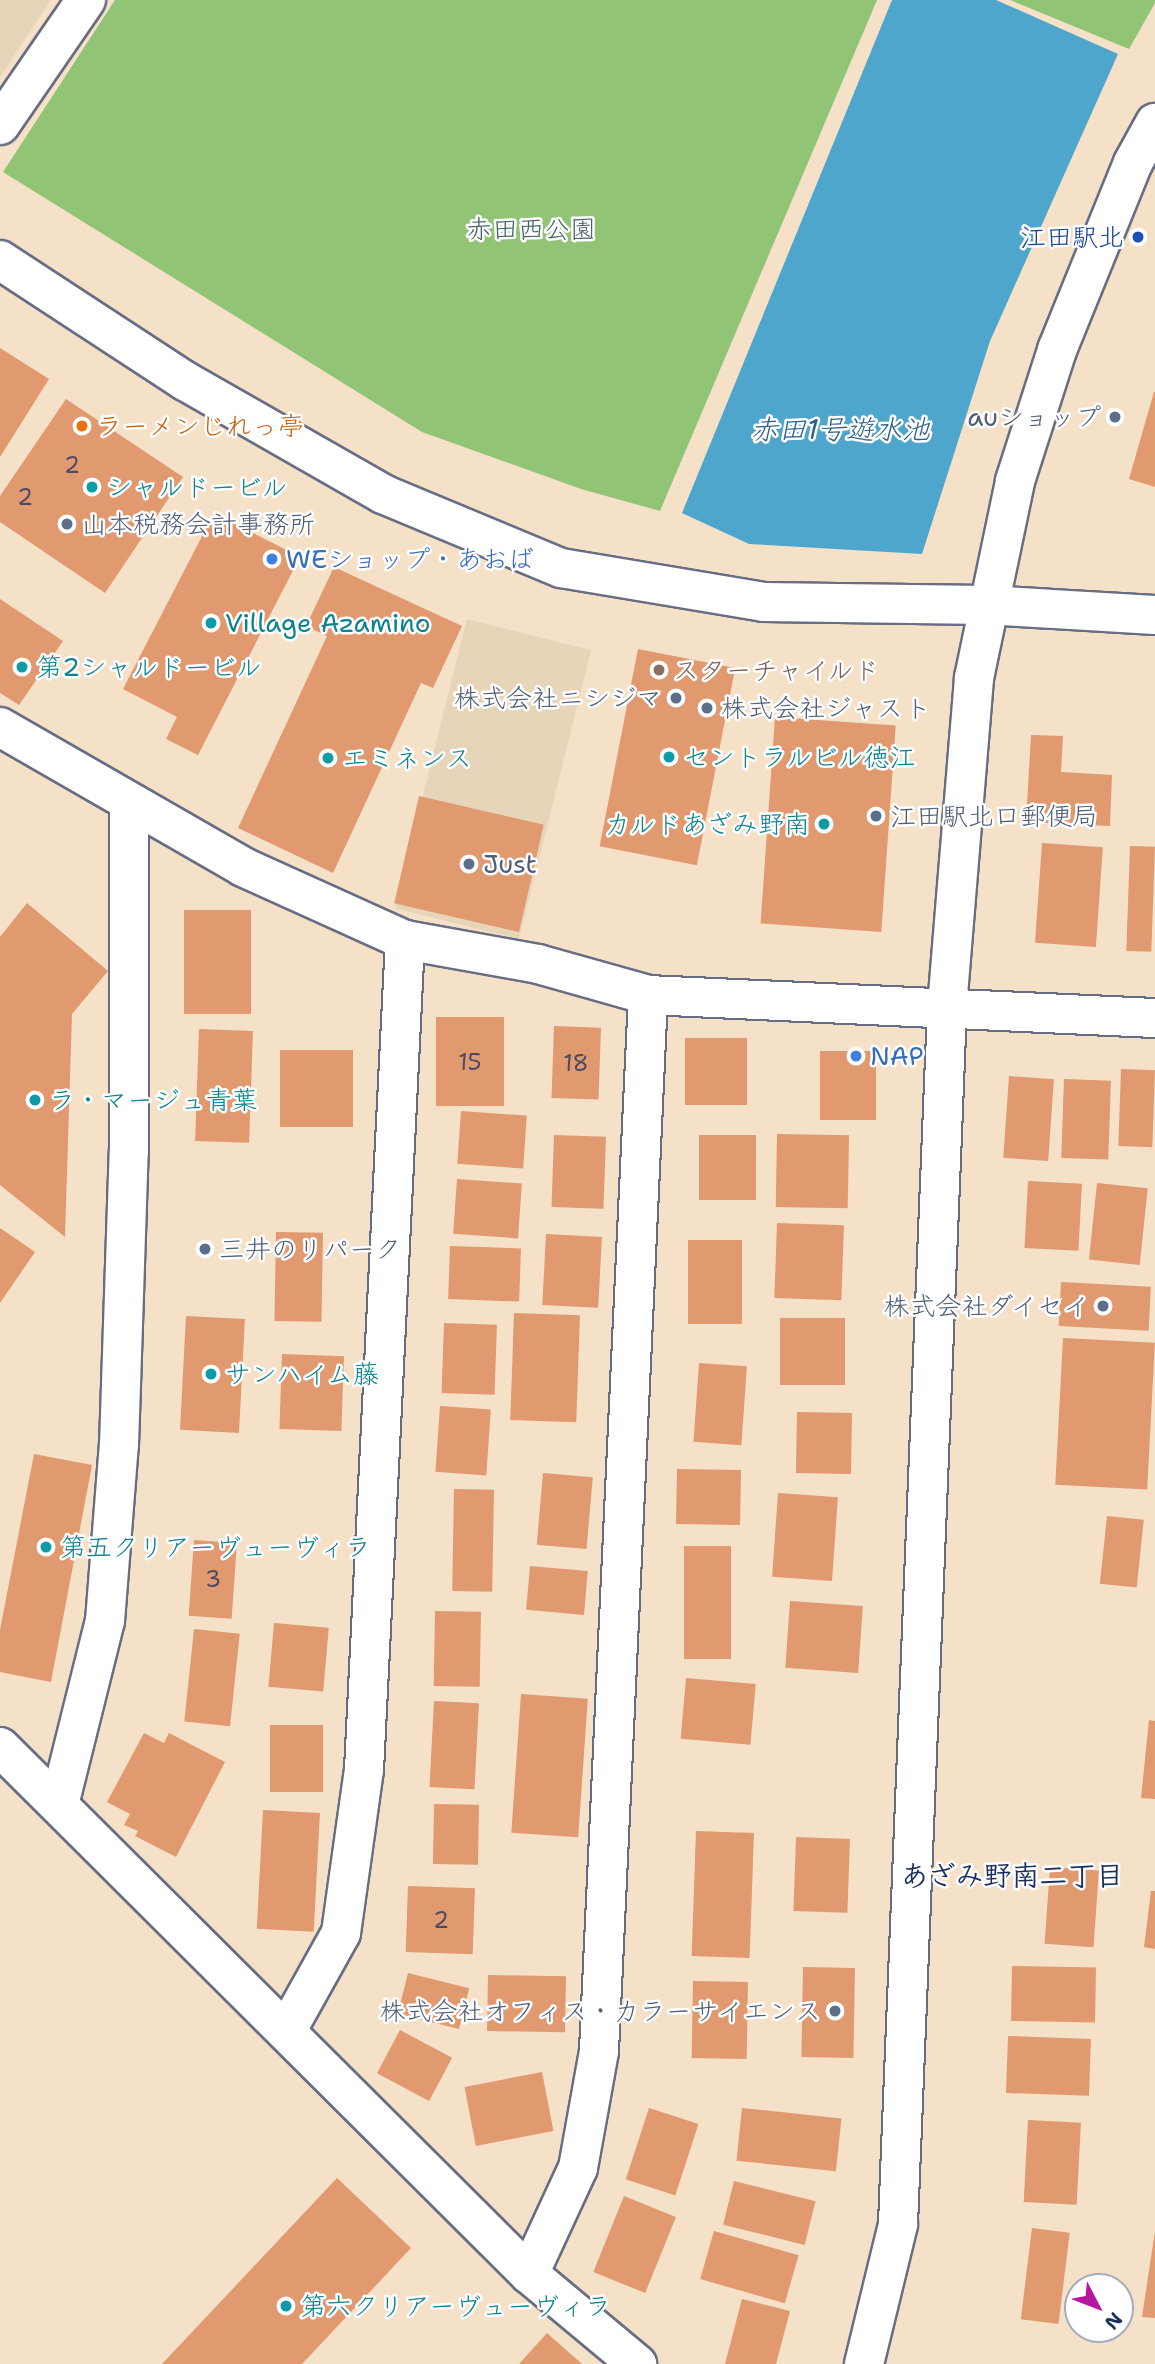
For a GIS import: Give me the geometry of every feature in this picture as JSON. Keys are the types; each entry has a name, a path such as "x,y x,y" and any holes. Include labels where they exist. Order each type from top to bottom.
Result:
{"street":[{"path":"0,125 86,0"},
{"path":"864,2364 898,2224 947,1007 974,678 986,605 1015,481 1057,350 1144,167 1155,123"},
{"path":"0,260 184,381 383,494 561,568 764,602 986,605 1155,615"},
{"path":"0,727 243,867 405,940 538,964 648,995 1155,1018"},
{"path":"59,1805 105,1621 119,1445 129,1151 129,803"},
{"path":"287,2031 341,1933 364,1770 405,940"},
{"path":"529,2274 578,2168 599,2052 648,995"},
{"path":"0,1747 529,2274 637,2364"}],"shaded area":[{"path":"0,0 51,0 0,77"},
{"path":"467,619 591,650 519,939 395,908"}],"green space":[{"name":"赤田西公園","path":"115,0 877,0 660,511 581,489 422,432 3,172"},
{"path":"1010,0 1155,0 1155,3 1129,49"}],"water":[{"name":"赤田1号遊水池","path":"892,0 996,0 1118,54 990,341 922,554 749,544 682,513"}],"building":[{"path":"0,348 49,379 0,457"},
{"path":"1155,392 1155,487 1129,479"},
{"name":"シャルドービル","path":"66,399 183,477 105,593 0,522 0,496"},
{"name":"Village Azamino","path":"214,513 300,557 198,755 166,739 177,717 123,689"},
{"name":"エミネンス","path":"334,567 462,626 433,688 421,683 333,873 238,828 327,636 306,626"},
{"name":"第2シャルドービル","path":"0,599 63,641 19,705 0,693"},
{"name":"セントラルビル徳江","path":"638,649 735,668 697,865 600,846"},
{"name":"カルドあざみ野南","path":"775,717 896,725 881,932 761,923"},
{"path":"1031,735 1063,736 1061,772 1112,775 1110,826 1026,822"},
{"name":"Just","path":"419,796 544,825 519,932 394,903"},
{"path":"1042,843 1103,847 1096,947 1035,943"},
{"path":"1130,846 1155,847 1151,952 1126,951"},
{"name":"ラ・マージュ青葉","path":"27,903 108,971 72,1014 65,1237 0,1185 0,937"},
{"path":"184,910 251,910 251,1014 184,1014"},
{"path":"436,1017 504,1017 504,1106 436,1106"},
{"path":"554,1026 601,1028 598,1100 551,1098"},
{"path":"199,1029 253,1031 249,1143 195,1141"},
{"path":"685,1038 747,1038 747,1105 685,1105"},
{"path":"280,1050 353,1050 353,1127 280,1127"},
{"path":"820,1051 876,1051 876,1120 820,1120"},
{"path":"1121,1069 1155,1070 1152,1147 1118,1146"},
{"path":"1009,1076 1054,1079 1048,1161 1003,1158"},
{"path":"1064,1079 1111,1081 1108,1160 1061,1158"},
{"path":"461,1111 527,1116 523,1168 457,1164"},
{"path":"777,1134 849,1135 848,1208 776,1207"},
{"path":"554,1135 606,1137 603,1209 551,1207"},
{"path":"699,1135 756,1135 756,1200 699,1200"},
{"path":"457,1179 522,1184 518,1238 453,1234"},
{"path":"1028,1181 1082,1184 1078,1251 1024,1248"},
{"path":"1097,1183 1148,1188 1140,1265 1089,1260"},
{"path":"777,1223 844,1225 841,1300 774,1298"},
{"path":"0,1228 35,1252 0,1303"},
{"path":"276,1232 323,1233 321,1322 274,1321"},
{"path":"546,1234 602,1237 598,1308 542,1305"},
{"path":"688,1240 742,1240 742,1324 688,1324"},
{"path":"450,1246 521,1248 519,1301 448,1299"},
{"path":"1061,1282 1151,1287 1149,1331 1059,1326"},
{"path":"514,1313 580,1315 576,1422 510,1420"},
{"name":"サンハイム藤","path":"186,1316 245,1319 239,1433 180,1430"},
{"path":"780,1318 845,1318 845,1385 780,1385"},
{"path":"444,1323 497,1325 495,1395 442,1393"},
{"path":"1063,1338 1155,1343 1147,1490 1055,1485"},
{"path":"282,1354 344,1356 341,1431 279,1429"},
{"path":"699,1363 747,1366 741,1445 693,1442"},
{"path":"440,1406 491,1410 486,1475 435,1472"},
{"path":"797,1412 852,1413 851,1474 796,1473"},
{"name":"第五クリアーヴューヴィラ","path":"34,1454 92,1465 51,1682 0,1672 0,1630"},
{"path":"677,1469 741,1470 740,1525 676,1524"},
{"path":"543,1473 593,1477 587,1549 537,1545"},
{"path":"454,1489 494,1490 492,1592 452,1591"},
{"path":"778,1493 838,1497 832,1581 772,1577"},
{"path":"1107,1516 1144,1520 1137,1587 1100,1584"},
{"path":"194,1540 237,1543 232,1619 189,1616"},
{"path":"684,1546 731,1546 731,1659 684,1659"},
{"path":"530,1566 588,1571 584,1615 526,1610"},
{"path":"790,1601 863,1606 858,1673 785,1668"},
{"path":"435,1611 481,1612 480,1687 434,1686"},
{"path":"274,1623 329,1628 323,1692 268,1687"},
{"path":"194,1629 240,1634 230,1726 184,1721"},
{"path":"686,1678 756,1684 750,1745 681,1739"},
{"path":"521,1694 588,1699 578,1837 511,1833"},
{"path":"434,1701 479,1703 474,1789 429,1787"},
{"path":"1149,1720 1155,1721 1155,1799 1141,1798"},
{"path":"270,1725 323,1725 323,1792 270,1792"},
{"path":"144,1733 164,1743 169,1733 225,1762 176,1857 135,1836 138,1831 124,1825 130,1814 107,1802"},
{"path":"434,1804 479,1805 478,1865 433,1864"},
{"path":"263,1810 320,1813 314,1932 257,1929"},
{"path":"696,1831 754,1833 750,1958 692,1956"},
{"path":"796,1837 850,1839 847,1913 793,1911"},
{"path":"1050,1867 1099,1870 1094,1947 1045,1944"},
{"path":"408,1886 475,1888 473,1954 406,1952"},
{"path":"1151,1891 1155,1891 1155,1949 1144,1947"},
{"path":"1012,1966 1096,1967 1095,2022 1011,2021"},
{"path":"803,1967 855,1968 853,2058 801,2057"},
{"path":"408,1973 469,1988 459,2029 398,2014"},
{"path":"488,1975 566,1976 565,2032 487,2031"},
{"path":"693,1981 748,1982 747,2059 692,2058"},
{"path":"400,2030 452,2058 429,2101 377,2073"},
{"path":"1008,2036 1091,2039 1089,2096 1006,2093"},
{"path":"542,2072 553,2131 476,2146 464,2087"},
{"path":"649,2108 698,2124 675,2195 626,2179"},
{"path":"742,2108 841,2118 836,2171 736,2161"},
{"path":"1028,2120 1081,2123 1077,2205 1024,2202"},
{"name":"第六クリアーヴューヴィラ","path":"337,2178 411,2248 302,2364 162,2364"},
{"path":"734,2181 816,2201 805,2245 723,2225"},
{"path":"624,2196 676,2217 645,2293 593,2272"},
{"path":"1032,2228 1070,2233 1059,2324 1021,2319"},
{"path":"714,2231 799,2255 785,2303 700,2279"},
{"path":"1155,2231 1155,2318 1142,2317"},
{"path":"742,2299 790,2311 776,2364 725,2364"},
{"path":"547,2333 582,2364 519,2364"}],"place":[{"name":"江田駅北","path":"1138,237"},
{"name":"auショップ","path":"1115,417"},
{"name":"ラーメンじれっ亭","path":"82,426"},
{"name":"シャルドービル","path":"92,487"},
{"name":"山本税務会計事務所","path":"67,524"},
{"name":"WEショップ・あおば","path":"272,559"},
{"name":"Village Azamino","path":"211,623"},
{"name":"第2シャルドービル","path":"22,667"},
{"name":"スターチャイルド","path":"659,670"},
{"name":"株式会社ニシジマ","path":"676,698"},
{"name":"株式会社ジャスト","path":"707,708"},
{"name":"セントラルビル徳江","path":"669,757"},
{"name":"エミネンス","path":"328,758"},
{"name":"江田駅北口郵便局","path":"876,816"},
{"name":"カルドあざみ野南","path":"824,824"},
{"name":"Just","path":"469,864"},
{"name":"NAP","path":"856,1056"},
{"name":"ラ・マージュ青葉","path":"35,1100"},
{"name":"三井のリパーク","path":"205,1249"},
{"name":"株式会社ダイセイ","path":"1103,1306"},
{"name":"サンハイム藤","path":"211,1374"},
{"name":"第五クリアーヴューヴィラ","path":"46,1547"},
{"name":"株式会社オフィス・カラーサイエンス","path":"835,2011"},
{"name":"第六クリアーヴューヴィラ","path":"286,2306"}],"district":[{"name":"あざみ野南二丁目","path":"1012,1875"}]}
